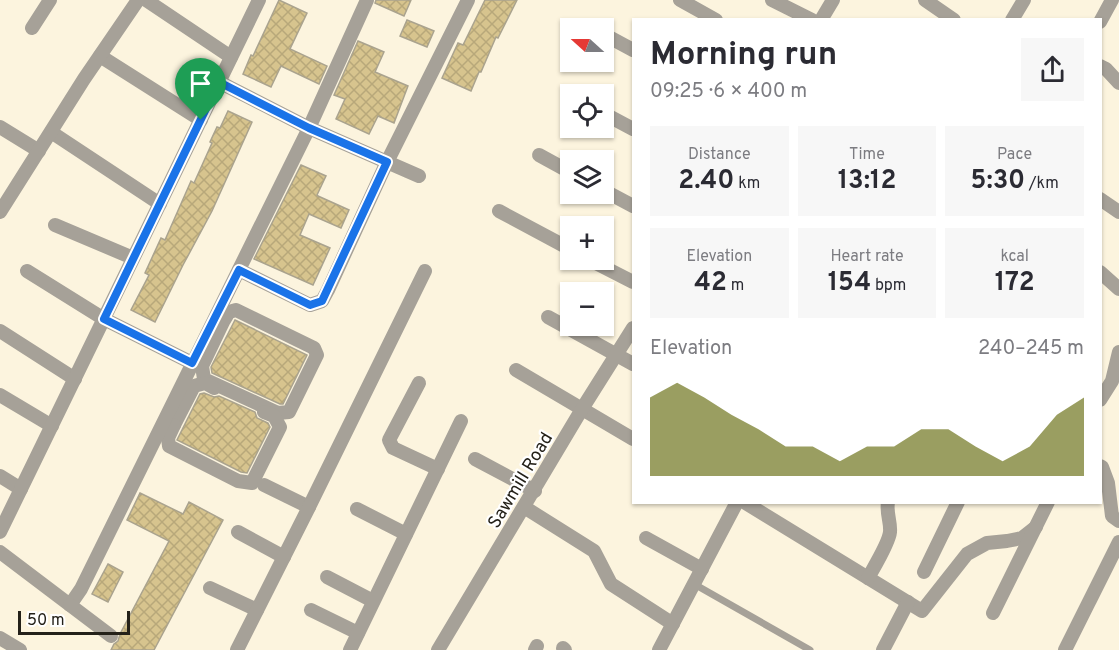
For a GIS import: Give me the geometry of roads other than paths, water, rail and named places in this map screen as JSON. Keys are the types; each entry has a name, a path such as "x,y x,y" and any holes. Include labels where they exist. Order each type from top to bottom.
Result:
{"street":[{"path":"32,28 50,0"},
{"path":"0,212 5,195 39,152 84,79 138,0"},
{"path":"146,0 231,57"},
{"path":"0,532 259,0"},
{"path":"70,604 81,589 169,423 194,386 205,383 274,417 280,427 252,483 238,481 169,446 169,423 192,363 219,320 229,312 236,310 314,348 317,355 289,412 278,413 204,379 202,366 219,320 239,270 309,128 367,0"},
{"path":"239,270 310,305 322,301 387,162 468,0"},
{"path":"680,0 712,18"},
{"path":"772,0 809,18"},
{"path":"822,18 833,0"},
{"path":"925,0 951,18"},
{"path":"1013,18 1024,0"},
{"path":"1102,18 1112,0"},
{"path":"614,40 632,49"},
{"path":"100,56 201,120"},
{"path":"1102,67 1119,83"},
{"path":"219,82 309,128 419,176"},
{"path":"614,118 632,128"},
{"path":"0,128 39,152"},
{"path":"51,132 160,204"},
{"path":"539,155 560,167"},
{"path":"614,196 632,205"},
{"path":"1102,200 1119,212"},
{"path":"499,211 560,244"},
{"path":"55,225 133,258"},
{"path":"610,270 632,281"},
{"path":"27,271 104,319 192,363"},
{"path":"237,650 426,271"},
{"path":"1102,274 1119,289"},
{"path":"548,317 632,363"},
{"name":"Sawmill Road","path":"438,650 632,330"},
{"path":"0,331 75,379"},
{"path":"1102,397 1112,381 1119,352"},
{"path":"516,370 632,438"},
{"path":"419,383 389,440 393,448 438,470"},
{"path":"0,395 52,426"},
{"path":"350,650 461,421"},
{"path":"475,459 535,491"},
{"path":"1102,467 1108,483 1112,516 1119,521"},
{"path":"0,476 21,489"},
{"path":"264,485 309,507"},
{"path":"659,650 736,504"},
{"path":"747,504 922,610 967,554 987,543 1022,538 1036,527"},
{"path":"868,578 890,535 888,504"},
{"path":"924,572 957,504"},
{"path":"993,613 1047,504"},
{"path":"524,507 594,551 611,584 673,624"},
{"path":"357,509 406,534"},
{"path":"238,532 284,557"},
{"path":"646,538 702,569"},
{"path":"1065,650 1119,542"},
{"path":"0,552 111,636"},
{"path":"327,577 374,601"},
{"path":"210,588 257,610"},
{"path":"883,650 908,602"},
{"path":"311,610 358,633"},
{"path":"0,638 20,650"}],"lane":[{"path":"694,584 810,650"}]}
